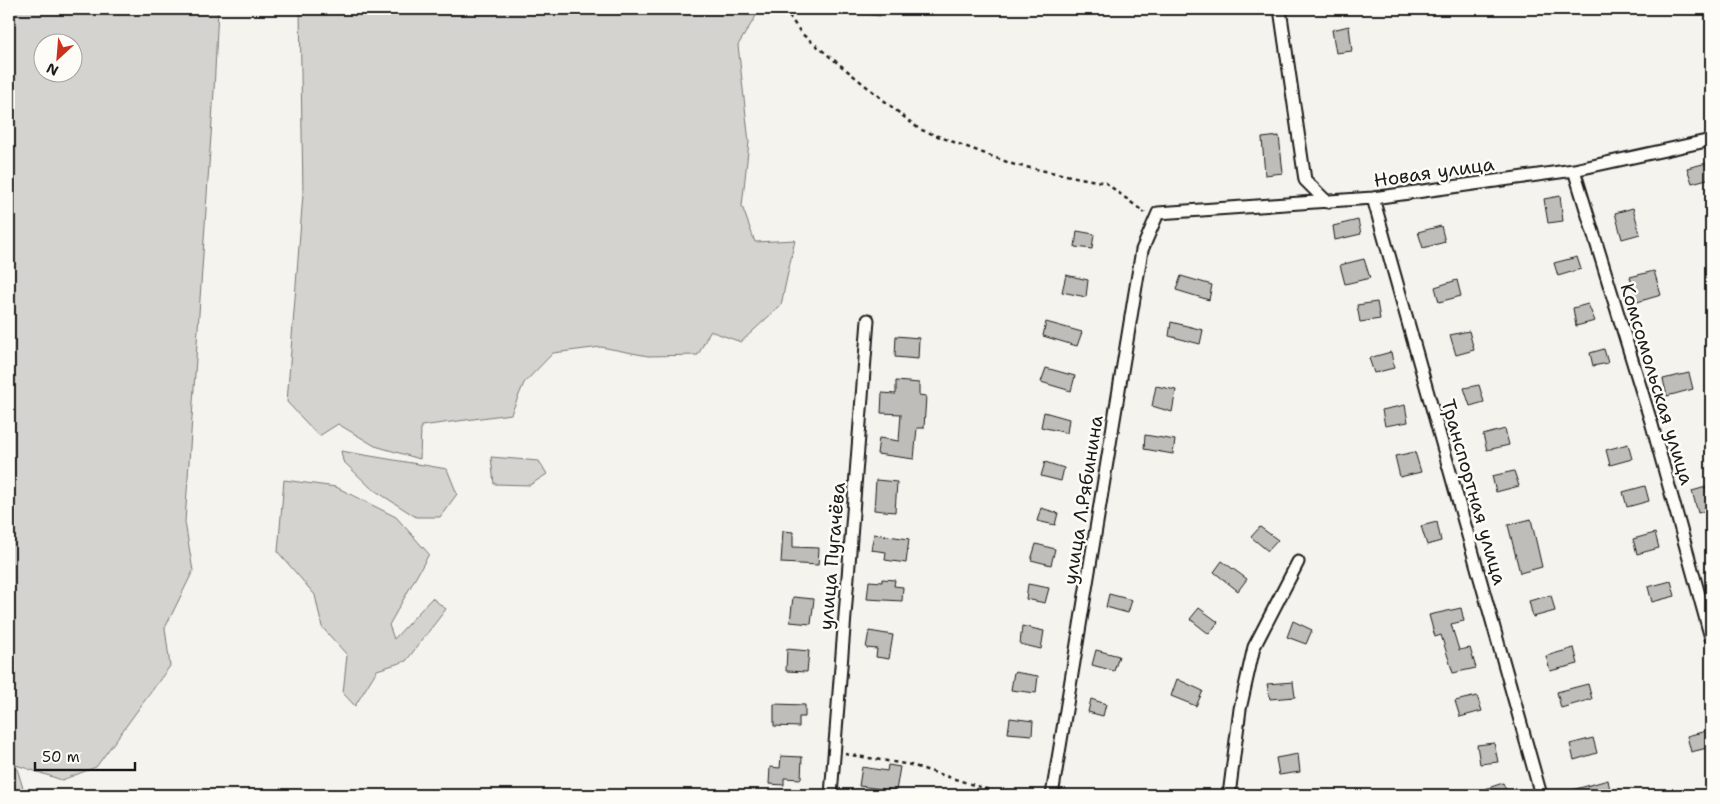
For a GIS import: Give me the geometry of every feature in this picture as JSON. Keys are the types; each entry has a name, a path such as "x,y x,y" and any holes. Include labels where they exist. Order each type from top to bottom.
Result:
{"street":[{"path":"1280,9 1306,180 1327,202"},
{"name":"Новая улица","path":"1156,216 1373,198 1574,170 1711,140"},
{"name":"Комсомольская улица","path":"1574,170 1652,425 1711,638"},
{"name":"Транспортная улица","path":"1373,198 1541,795"},
{"name":"улица Л.Рябинина","path":"1052,795 1142,250 1156,216"},
{"name":"улица Пугачёва","path":"831,795 868,320"},
{"path":"1229,795 1240,709 1254,647 1298,562"}],"path":[{"path":"784,9 802,34 920,129 1015,165 1106,183 1156,216"},
{"path":"834,752 911,765 1005,795"}],"shaded area":[{"path":"9,9 218,9 185,522 193,571 165,628 170,666 96,767 62,780 16,765 25,795 9,795"},
{"path":"300,9 752,9 756,16 738,45 749,142 742,206 755,242 795,240 781,305 741,342 710,331 698,355 648,356 601,347 553,353 524,383 511,414 421,426 420,459 375,446 338,424 319,436 287,402 303,194"},
{"path":"826,9 886,9 880,16"},
{"path":"341,451 447,469 457,494 440,517 416,517 371,488 343,461"},
{"path":"491,457 539,461 547,474 530,485 494,484"},
{"path":"284,480 336,487 396,517 429,554 389,625 394,639 432,598 446,609 406,661 377,670 355,706 343,693 347,655 322,627 315,595 278,552"}],"building":[{"path":"1349,26 1352,51 1336,53 1332,30"},
{"path":"1279,136 1283,173 1265,175 1262,138"},
{"path":"1711,162 1711,178 1692,183 1687,168"},
{"path":"1560,196 1563,221 1548,223 1544,199"},
{"path":"1633,208 1640,234 1622,239 1615,213"},
{"path":"1358,220 1361,234 1335,240 1333,226"},
{"path":"1441,226 1445,242 1423,248 1418,232"},
{"path":"1077,231 1094,234 1092,249 1075,247"},
{"path":"1577,257 1581,269 1558,276 1554,263"},
{"path":"1364,259 1370,278 1345,284 1340,265"},
{"path":"1654,271 1661,295 1637,302 1630,277"},
{"path":"1066,275 1088,280 1086,297 1062,292"},
{"path":"1181,276 1212,285 1209,300 1176,290"},
{"path":"1457,280 1461,296 1439,302 1435,287"},
{"path":"1377,302 1380,319 1360,322 1357,305"},
{"path":"1588,304 1595,321 1576,326 1573,308"},
{"path":"1046,322 1082,332 1077,346 1043,336"},
{"path":"1171,322 1203,330 1200,344 1169,336"},
{"path":"1469,331 1474,350 1456,355 1450,335"},
{"path":"896,336 919,338 918,359 895,357"},
{"path":"1604,349 1608,363 1593,366 1590,353"},
{"path":"1391,352 1394,368 1374,373 1369,358"},
{"path":"1046,368 1075,376 1071,391 1041,382"},
{"path":"1689,373 1693,389 1667,396 1663,379"},
{"path":"896,381 919,383 919,395 926,396 924,428 917,428 914,459 877,454 879,438 899,441 901,414 881,413 882,393 896,394"},
{"path":"1479,385 1484,402 1470,406 1464,388"},
{"path":"1156,386 1176,390 1172,412 1152,406"},
{"path":"1405,405 1408,422 1385,426 1382,410"},
{"path":"1044,412 1069,419 1067,433 1041,427"},
{"path":"1505,429 1509,445 1487,450 1483,435"},
{"path":"1145,435 1175,440 1173,454 1144,449"},
{"path":"1628,444 1632,459 1610,465 1606,450"},
{"path":"1415,452 1421,472 1400,477 1395,456"},
{"path":"1045,462 1064,468 1061,481 1041,476"},
{"path":"1514,471 1519,486 1496,492 1492,476"},
{"path":"876,480 897,482 895,512 874,510"},
{"path":"1645,486 1649,501 1627,507 1623,492"},
{"path":"1706,487 1711,509 1698,513 1692,491"},
{"path":"1041,508 1058,513 1055,525 1037,521"},
{"path":"1531,519 1542,567 1520,573 1508,525"},
{"path":"1437,522 1441,541 1427,545 1421,526"},
{"path":"1260,527 1278,540 1268,551 1251,537"},
{"path":"783,531 793,532 793,547 819,548 818,565 781,563"},
{"path":"1655,533 1659,548 1637,554 1633,539"},
{"path":"874,534 909,539 906,563 885,560 886,552 871,550"},
{"path":"1036,544 1055,549 1051,565 1031,560"},
{"path":"1222,561 1247,579 1238,591 1214,572"},
{"path":"882,579 895,580 894,586 903,587 902,601 867,599 869,581 882,582"},
{"path":"1671,581 1675,596 1652,602 1648,587"},
{"path":"1028,584 1049,588 1045,603 1026,599"},
{"path":"1109,594 1132,600 1128,613 1106,607"},
{"path":"1551,595 1555,611 1533,617 1529,601"},
{"path":"793,597 814,599 811,624 790,622"},
{"path":"1199,608 1218,622 1209,634 1190,619"},
{"path":"1461,608 1464,621 1451,624 1459,650 1470,648 1476,668 1453,673 1441,635 1435,637 1429,615"},
{"path":"1293,621 1312,630 1306,644 1287,637"},
{"path":"1022,626 1044,631 1041,649 1020,644"},
{"path":"869,631 893,635 889,659 876,657 877,649 866,648"},
{"path":"1574,648 1578,664 1550,671 1546,656"},
{"path":"787,649 809,651 807,672 786,671"},
{"path":"1096,650 1119,656 1114,671 1092,665"},
{"path":"1014,672 1038,676 1036,693 1011,690"},
{"path":"1177,679 1203,691 1196,706 1171,696"},
{"path":"1293,682 1295,697 1270,699 1267,684"},
{"path":"1588,684 1592,699 1561,708 1557,692"},
{"path":"1477,696 1482,711 1460,717 1455,701"},
{"path":"1091,699 1106,704 1103,716 1088,712"},
{"path":"774,704 805,705 805,717 799,717 799,727 774,726"},
{"path":"1010,718 1033,721 1032,735 1008,733"},
{"path":"1710,730 1711,747 1691,752 1687,736"},
{"path":"1593,738 1597,753 1574,760 1570,744"},
{"path":"1494,743 1498,762 1480,764 1477,745"},
{"path":"1298,754 1300,772 1279,775 1276,758"},
{"path":"781,756 802,757 801,779 784,778 784,785 769,784 770,767 780,768"},
{"path":"888,765 900,767 896,791 859,786 862,767 887,771"},
{"path":"1608,780 1611,795 1565,795 1565,792"},
{"path":"1503,783 1508,795 1473,795 1473,793"}]}
